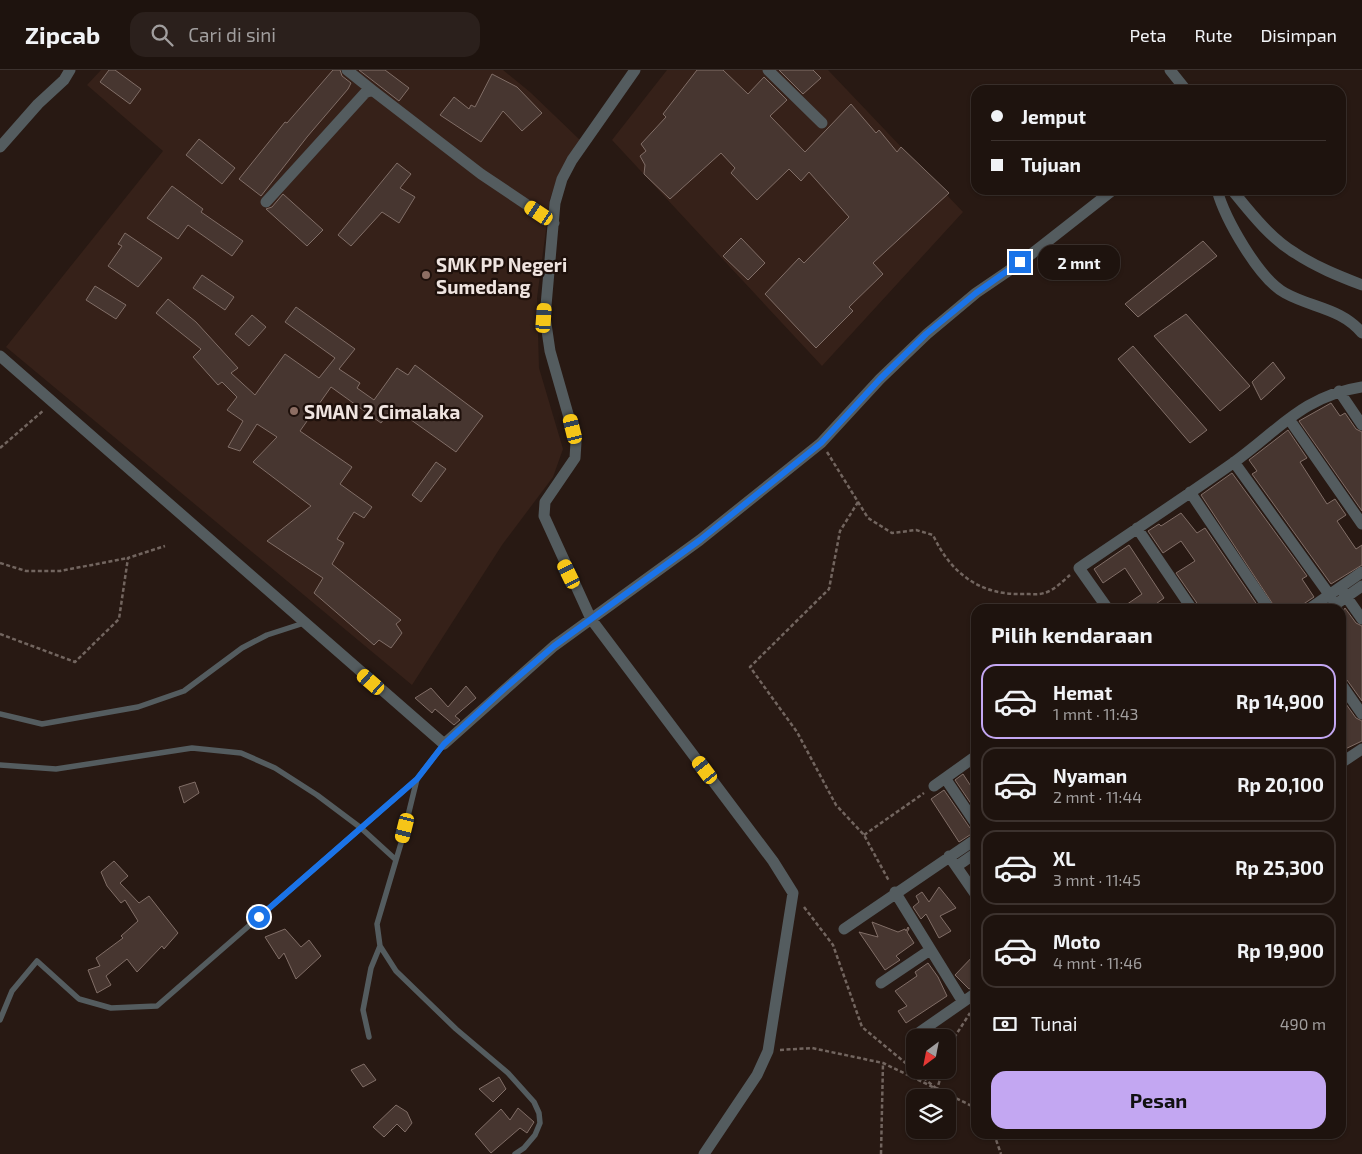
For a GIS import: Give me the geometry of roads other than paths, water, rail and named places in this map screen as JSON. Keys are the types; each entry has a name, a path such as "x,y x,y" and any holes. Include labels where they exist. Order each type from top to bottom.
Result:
{"street":[{"path":"0,147 38,104 64,80 70,70"},
{"path":"347,70 481,174 554,223"},
{"path":"635,70 572,160 558,191 548,260 544,318 550,351 568,408 576,442 575,458 545,502 544,516 591,619 773,861 793,893 768,1051 757,1075 704,1154"},
{"path":"768,70 822,123"},
{"path":"1170,70 1182,85"},
{"path":"266,202 365,93 372,90"},
{"path":"0,356 444,744 519,677 591,619 700,540 821,443 880,379 926,334 976,293 1107,195"},
{"path":"1219,195 1230,224 1269,281 1287,294 1347,318 1362,333"},
{"path":"1236,195 1250,213 1294,253 1324,270 1362,285"},
{"path":"1104,604 1079,568 1234,462 1289,419 1320,398 1339,391 1362,387"},
{"path":"1339,391 1362,425"},
{"path":"1289,419 1362,524"},
{"path":"1234,462 1331,602 1362,572"},
{"path":"1190,492 1266,604"},
{"path":"1137,528 1189,604"},
{"path":"1343,592 1362,586"},
{"path":"1343,592 1362,620"},
{"path":"1346,691 1362,714"},
{"path":"1346,760 1362,749"},
{"path":"934,786 971,760"},
{"path":"945,778 971,817"},
{"path":"844,929 895,892 971,842"},
{"path":"950,856 971,888"},
{"path":"956,866 971,856"},
{"path":"895,892 963,1002"},
{"path":"881,983 930,950"},
{"path":"924,1029 971,996"}],"lane":[{"path":"0,714 42,724 138,707 184,691 242,648 267,635 304,623"},
{"path":"0,1020 12,991 37,961 80,1000 111,1008 158,1006 417,779 444,744"},
{"path":"0,765 56,769 192,748 241,753 275,768 317,795 361,828 395,859"},
{"path":"417,779 402,840 377,924 380,946 396,971 456,1029 508,1073 534,1102 540,1113 540,1123 535,1135 524,1148 515,1154"},
{"path":"368,1037 364,1003 371,968 380,946"}],"place":[{"name":"SMK PP Negeri Sumedang","path":"426,275"},
{"name":"SMAN 2 Cimalaka","path":"294,411"}]}
